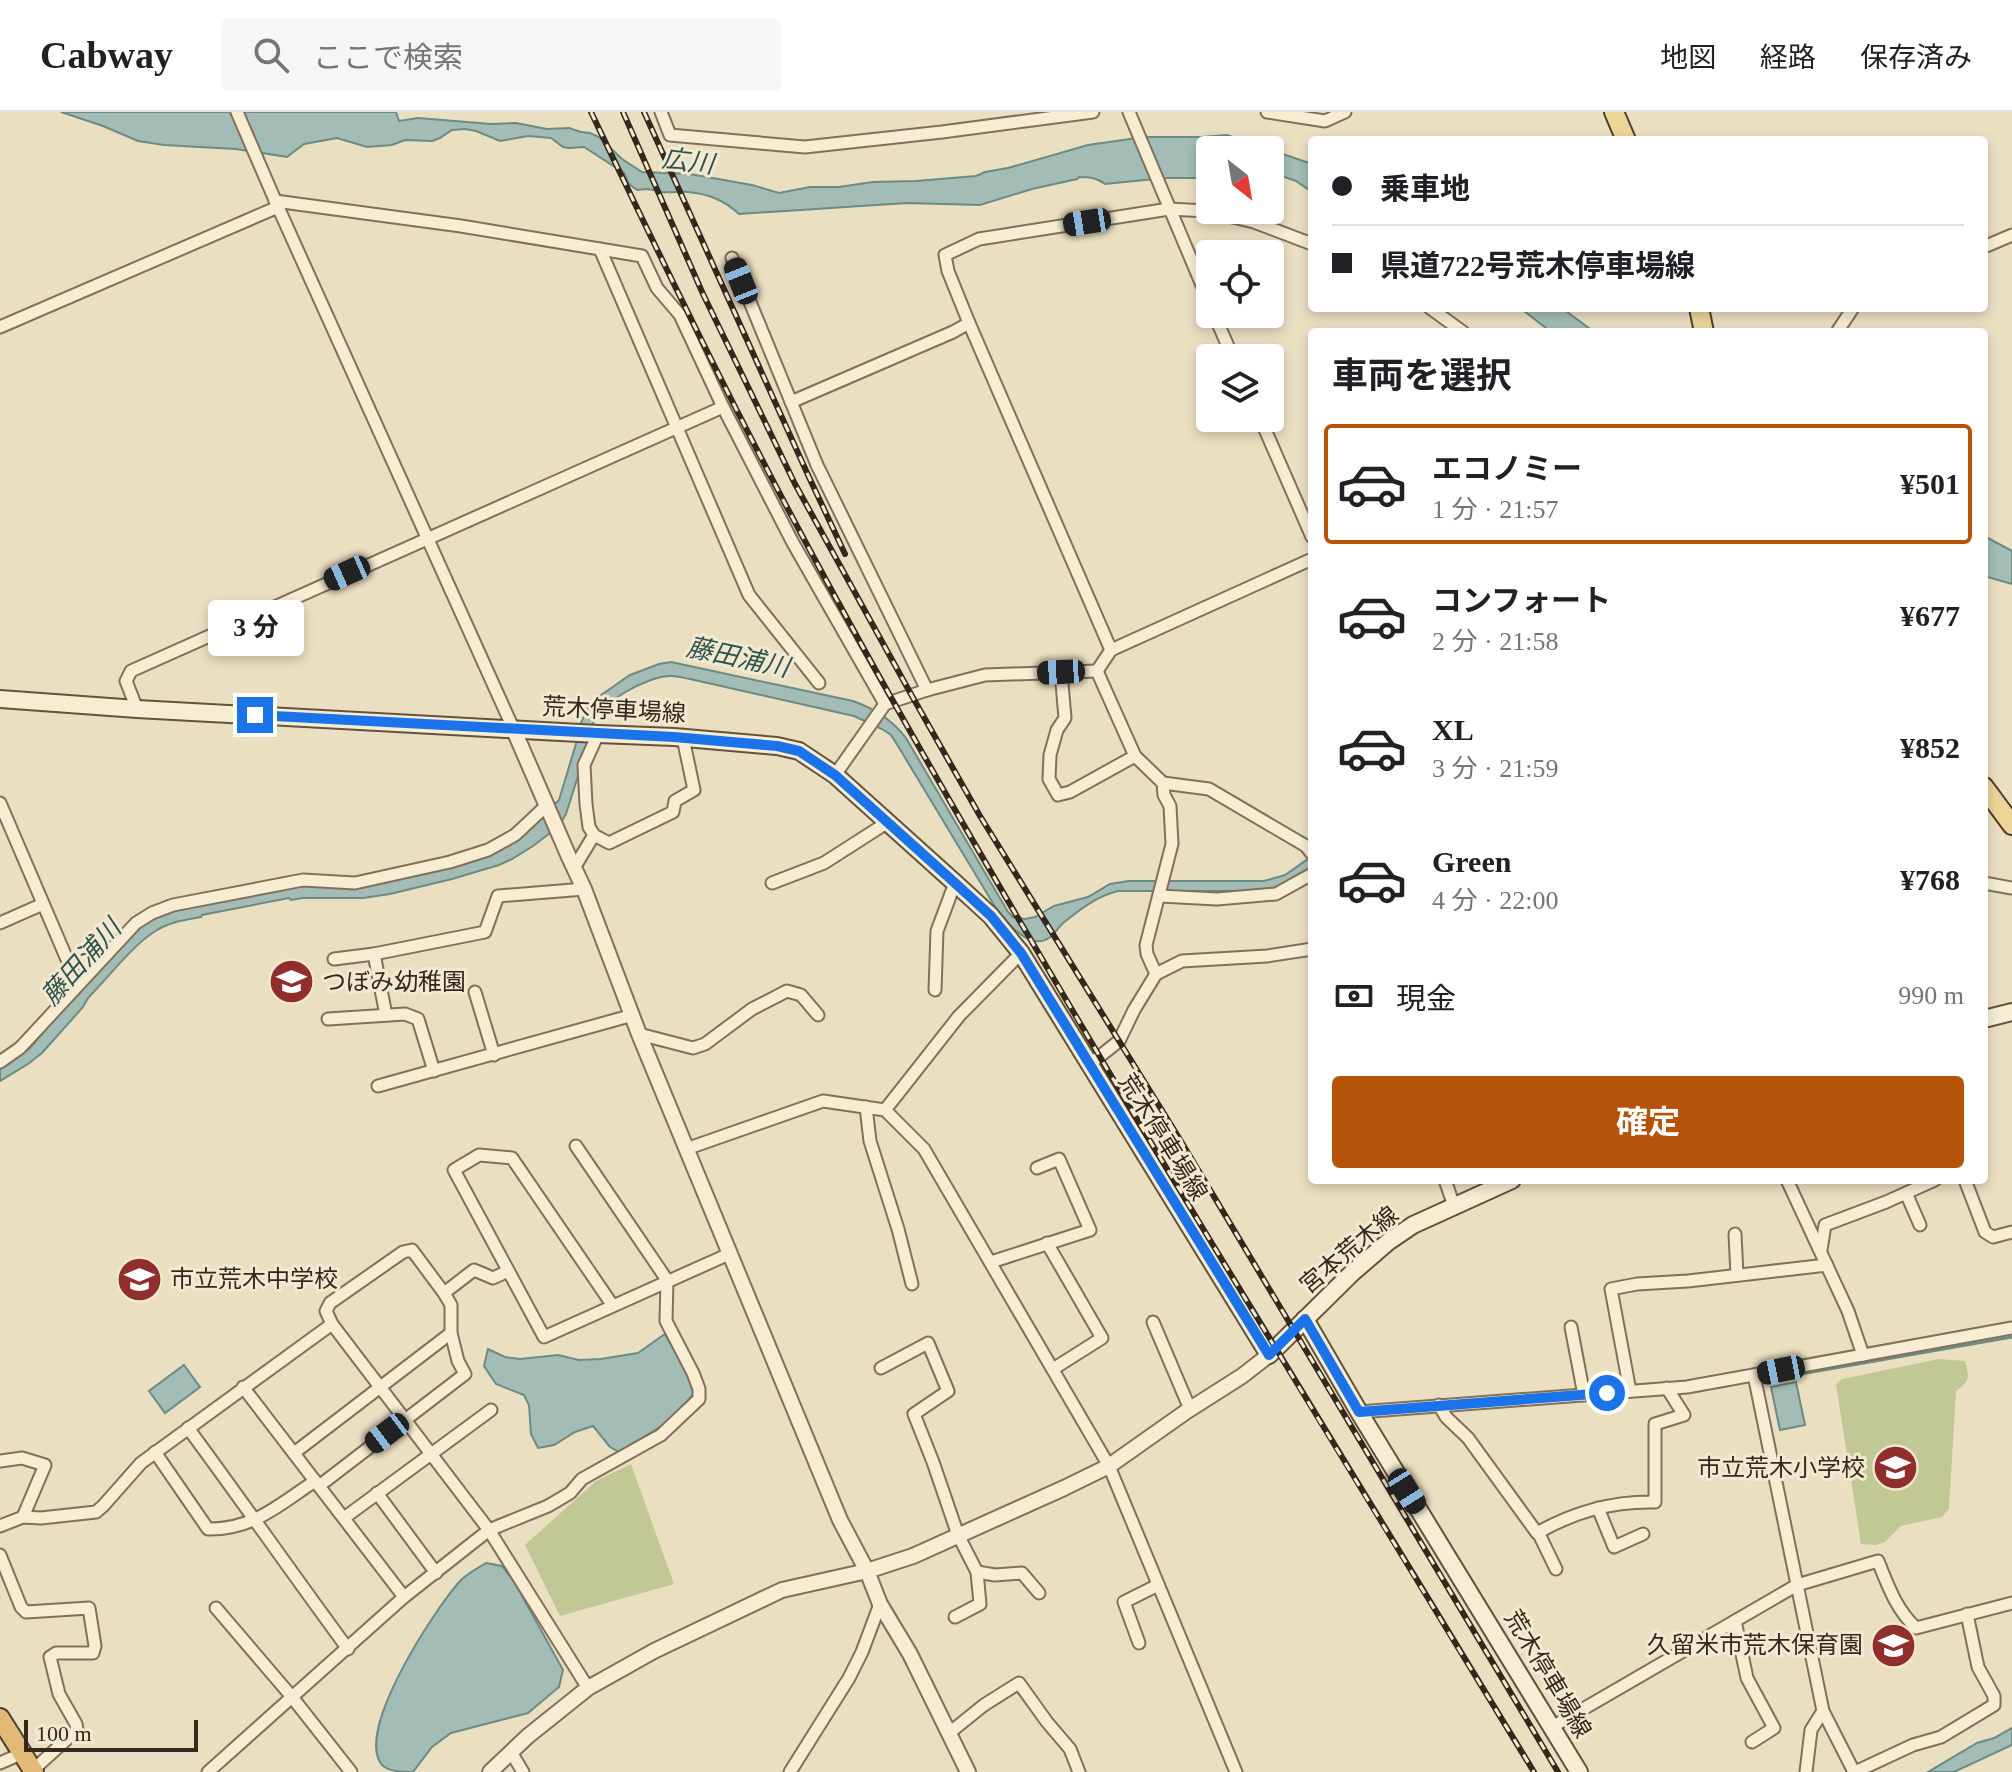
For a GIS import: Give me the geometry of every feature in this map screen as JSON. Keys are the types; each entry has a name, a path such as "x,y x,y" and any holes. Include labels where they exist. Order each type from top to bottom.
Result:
{"highway":[{"path":"3,1723 34,1771"}],"main road":[{"path":"1614,112 1624,136"},
{"name":"荒木停車場線","path":"0,699 683,738 777,746 799,751 835,775 888,822 991,916 1021,953 1269,1355"},
{"path":"1988,792 2009,816"},
{"path":"1988,1018 2012,1012"},
{"name":"宮本荒木線","path":"1305,1319 1388,1242 1413,1225 1503,1184"},
{"path":"1269,1355 1305,1319"},
{"name":"荒木停車場線","path":"1305,1319 1579,1772"}],"street":[{"path":"237,112 584,889 639,1034 840,1520 968,1772"},
{"path":"661,112 670,135 805,147 1093,112"},
{"path":"1267,112 1325,121 1345,112"},
{"path":"1131,117 1196,271"},
{"path":"0,327 276,201 461,226 642,256 657,288 680,315 793,543 885,704"},
{"path":"1111,650 969,323 948,271 945,255 979,239 1167,204 1254,222 1308,242"},
{"path":"1988,245 2012,235"},
{"path":"600,249 749,595 819,683"},
{"path":"732,258 817,465 927,690"},
{"path":"1436,312 1458,328"},
{"path":"791,402 969,323"},
{"path":"137,709 126,681 131,671 723,407"},
{"path":"1266,432 1308,528"},
{"path":"1097,671 1111,650 1308,561"},
{"path":"835,775 885,704 985,675 1097,671"},
{"path":"1097,671 1135,756 1163,783 1209,789 1308,849"},
{"path":"1061,672 1065,718 1057,730 1050,755 1049,779 1058,795 1070,792 1135,756"},
{"path":"598,734 584,765 586,804 589,827 594,835 609,843 673,812 675,801 694,790 683,738"},
{"path":"1156,974 1146,945 1172,844 1170,806 1164,795 1163,783"},
{"path":"0,803 78,985"},
{"path":"0,1062 20,1048 136,923 152,913 173,905 303,880 355,883 450,862 488,850 515,835 546,806"},
{"path":"772,883 824,863 888,822"},
{"path":"574,868 594,835"},
{"path":"1160,896 1217,899 1276,894 1308,876"},
{"path":"935,990 937,931 955,883"},
{"path":"1988,884 2012,888"},
{"path":"334,959 485,932 498,896 584,889"},
{"path":"0,923 43,904"},
{"path":"1090,1064 1119,1041 1156,974 1182,961 1267,956 1308,950"},
{"path":"885,1110 959,1016 1021,953"},
{"path":"374,954 386,1015"},
{"path":"639,1034 698,1047 752,1009 787,991 801,995 818,1015"},
{"path":"475,992 494,1055"},
{"path":"328,1019 405,1014 418,1019 434,1071"},
{"path":"378,1086 633,1015"},
{"path":"686,1149 823,1101 885,1110 924,1149 1109,1466 1236,1772"},
{"path":"866,1107 870,1141 912,1284"},
{"path":"208,1772 404,1597 489,1530 548,1506 570,1493 582,1479 661,1435 699,1399 693,1373 666,1321 667,1280 576,1146"},
{"path":"613,1306 512,1158 479,1155 454,1170 544,1337 729,1254"},
{"path":"991,1262 1090,1230 1059,1159 1037,1168"},
{"path":"1446,1184 1454,1206"},
{"path":"1789,1184 1848,1311 1863,1355"},
{"path":"1821,1251 1825,1225 1926,1184"},
{"path":"1967,1184 1985,1232 1993,1237 2012,1232"},
{"path":"1906,1193 1920,1225"},
{"path":"1735,1234 1737,1275"},
{"path":"1047,1243 1102,1338 1053,1369"},
{"path":"155,1452 208,1529 224,1529 256,1521 317,1483 405,1419 465,1374 458,1361 451,1333 451,1305 412,1250 403,1252 330,1303 326,1311 332,1324 381,1387 405,1419 489,1530 588,1688"},
{"path":"1630,1391 1611,1289 1827,1265"},
{"path":"444,1293 474,1270 493,1278 508,1271"},
{"path":"1153,1322 1190,1409"},
{"path":"0,1526 23,1517 96,1512 141,1463 332,1324"},
{"path":"1571,1327 1584,1395"},
{"path":"1359,1412 1667,1388 2012,1328"},
{"path":"294,1453 451,1333"},
{"path":"881,1368 928,1343 948,1391 914,1414 958,1535 977,1572 980,1604 955,1617"},
{"path":"490,1772 588,1688 654,1651 782,1590 867,1571 913,1556 1109,1466 1269,1355"},
{"path":"1754,1375 1823,1711 1854,1772 1913,1745 1941,1737 1994,1705 1994,1696 1978,1667 1967,1614"},
{"path":"243,1387 404,1597"},
{"path":"1538,1532 1561,1519 1598,1508 1629,1501 1655,1502 1655,1424 1684,1415 1667,1388"},
{"path":"1439,1405 1446,1417 1468,1438 1538,1532 1556,1569"},
{"path":"344,1518 491,1410"},
{"path":"188,1428 348,1649"},
{"path":"0,1461 22,1458 45,1465 23,1517"},
{"path":"377,1493 436,1573"},
{"path":"1598,1508 1614,1547 1643,1534"},
{"path":"0,1555 21,1607 26,1612 89,1608 95,1646 93,1653 56,1653 50,1657 59,1694 77,1730 34,1771"},
{"path":"1552,1727 1797,1585 1878,1561 1892,1596 1916,1628 2012,1603"},
{"path":"977,1572 995,1575 1022,1573 1039,1593"},
{"path":"1139,1643 1124,1602 1158,1585"},
{"path":"790,1772 849,1678 880,1604"},
{"path":"216,1608 351,1772"},
{"path":"1735,1621 1747,1678 1774,1728 1752,1742"},
{"path":"948,1734 984,1705 1019,1683 1070,1749 1079,1772"},
{"path":"1806,1772 1811,1730 1823,1711"},
{"path":"511,1752 523,1772"},
{"path":"0,1763 23,1753"}],"green space":[{"path":"1939,1359 1965,1361 1968,1375 1956,1391 1949,1509 1942,1517 1901,1526 1885,1542 1861,1544 1836,1384 1842,1379"},
{"path":"631,1464 674,1584 560,1616 525,1545 596,1481"}],"water":[{"path":"61,112 396,112 399,121 418,118 516,123 547,129 569,128 599,137 622,159 642,172 690,174 779,193 810,187 976,176 1088,145 1144,137 1196,137 1196,178 1105,184 1093,178 1079,177 980,205 907,203 739,214 722,201 703,194 637,190 629,184 624,173 584,147 563,147 551,138 528,136 500,141 465,129 452,130 432,141 405,140 392,145 367,147 337,138 304,144 287,157 236,149 138,141"},
{"path":"1284,154 1308,163 1308,189 1284,177"},
{"path":"1525,312 1567,312 1589,328 1546,328"},
{"path":"1988,538 2012,551 2012,584 1988,577"},
{"path":"671,662 853,701 888,720 906,738 1013,917 1035,917 1054,906 1088,897 1110,884 1129,881 1264,881 1285,875 1308,859 1308,869 1279,887 1253,891 1118,891 1082,909 1049,938 1042,941 1028,939 1000,915 891,735 854,716 690,679 661,677 638,685 604,708 592,727 566,814 559,826 512,859 452,879 390,894 363,898 289,898 202,915 165,926 129,954 42,1053 0,1081 0,1068 29,1049 139,927 151,919 173,910 304,885 365,886 471,861 501,850 523,835 559,800 588,707 630,675"},
{"path":"665,1334 697,1389 673,1419 619,1452 610,1447 593,1426 575,1432 554,1445 538,1448 531,1434 529,1405 524,1395 496,1384 484,1366 488,1349 505,1357 520,1359 558,1355 579,1360 601,1359 638,1353"},
{"path":"184,1365 200,1387 165,1413 149,1391"},
{"path":"1796,1382 1805,1425 1780,1430 1771,1387"},
{"path":"486,1563 502,1566 515,1583 563,1670 559,1687 528,1713 451,1733 432,1747 413,1772 386,1768 376,1750 379,1727 387,1700 401,1671 449,1594 464,1577"},
{"path":"2012,1728 2012,1745 1954,1772 1928,1772 1977,1743"}],"waterway":[{"path":"1767,1380 2012,1337"}],"railway":[{"path":"591,112 759,455 895,705 1135,1116 1534,1772"},
{"path":"623,112 703,294 795,484 912,696 980,816 1179,1138 1558,1772"},
{"path":"644,112 845,554"}],"place":[{"name":"つぼみ幼稚園","path":"291,982"},
{"name":"市立荒木中学校","path":"139,1279"},
{"name":"市立荒木小学校","path":"1896,1468"},
{"name":"久留米市荒木保育園","path":"1894,1645"}],"route":[{"path":"255,715 674,737 777,746 799,751 835,775 955,883 991,916 1021,953 1269,1355 1305,1319 1359,1412 1607,1393"}],"water label":[{"name":"広川","path":"688,161"},
{"name":"藤田浦川","path":"738,657"},
{"name":"藤田浦川","path":"81,962"}]}
